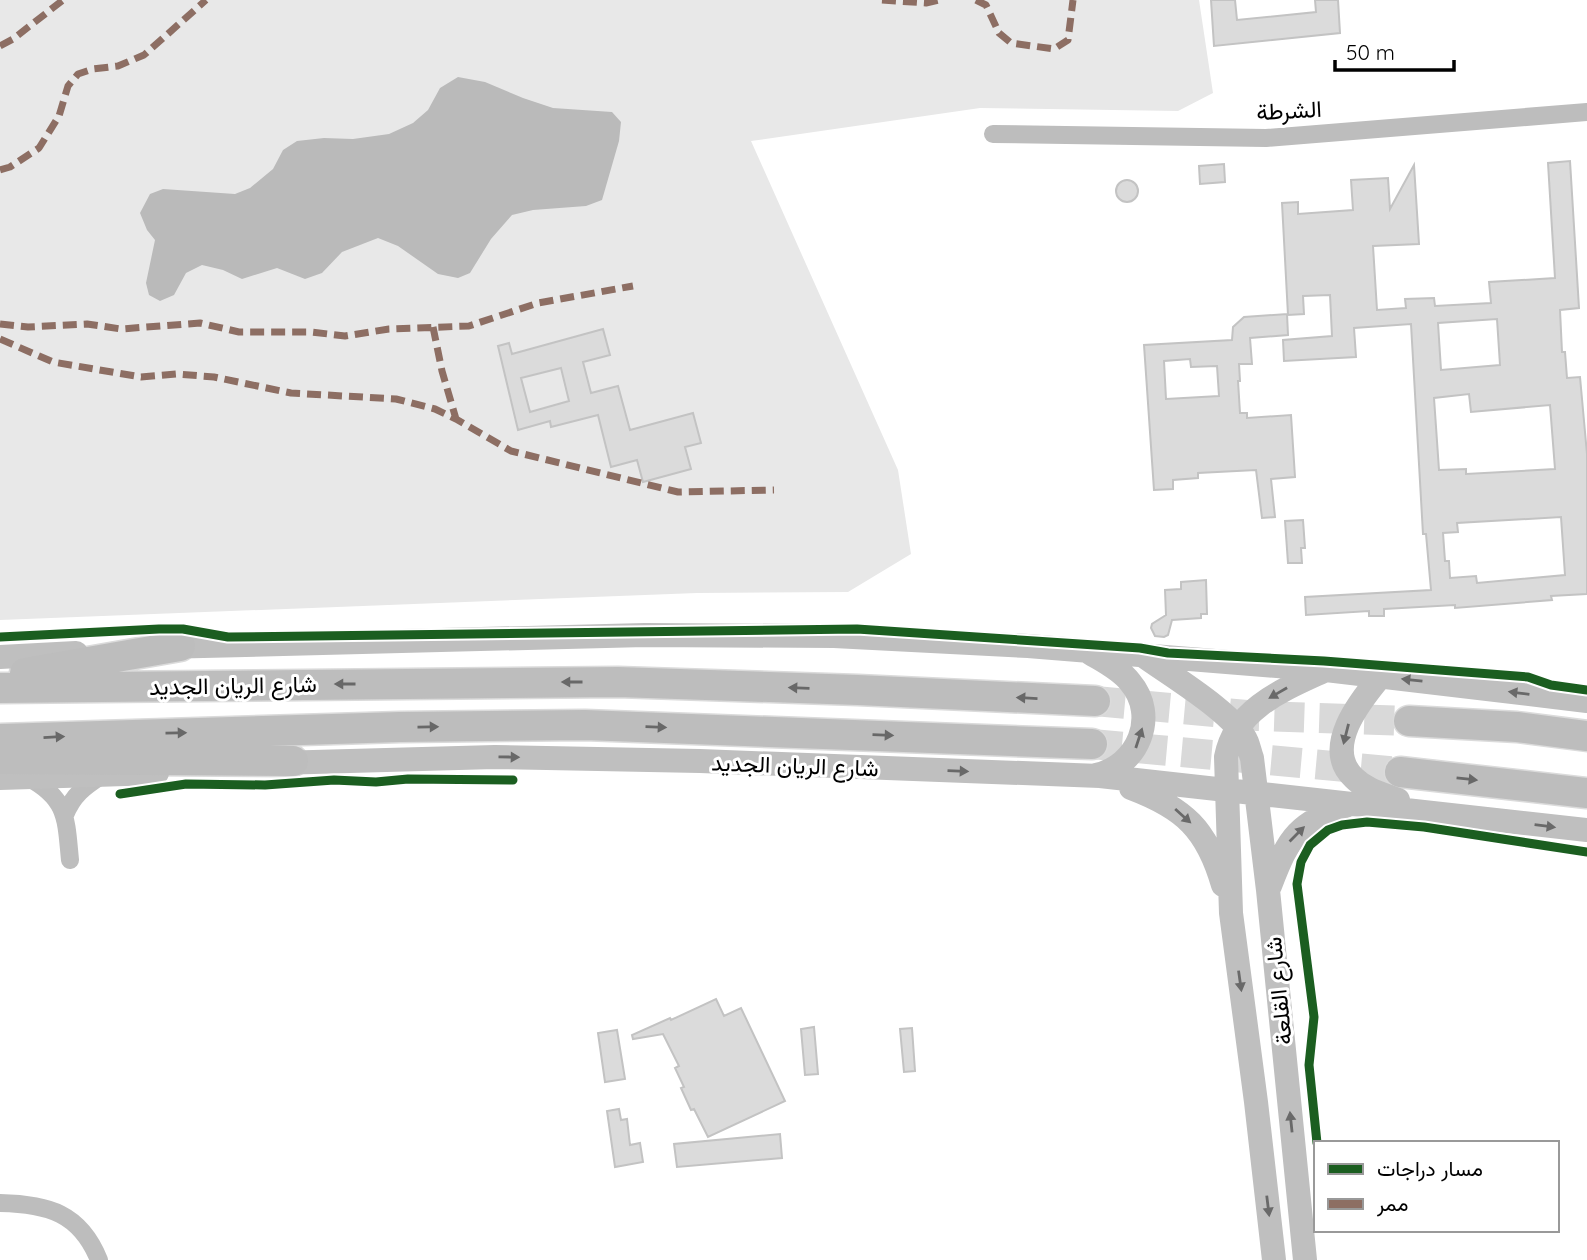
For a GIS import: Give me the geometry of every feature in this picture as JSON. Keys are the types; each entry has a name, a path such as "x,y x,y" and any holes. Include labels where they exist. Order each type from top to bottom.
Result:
{"highway":[{"path":"0,677 180,646"},
{"name":"شارع الريان الجديد","path":"0,688 618,682 1095,701"},
{"path":"1409,721 1517,727 1587,736"},
{"name":"شارع الريان الجديد","path":"0,739 386,727 585,725 1092,744"},
{"path":"0,759 293,761"},
{"path":"1400,772 1587,793"}],"main road":[{"name":"شارع الريان الجديد","path":"0,657 180,646 645,635 820,636 1140,654 1326,670 1587,701"},
{"path":"1089,652 1129,681 1139,696 1144,714 1142,733 1135,750 1123,763 1107,773 1094,776"},
{"name":"شارع القلعة","path":"1140,654 1209,703 1237,727 1247,741 1257,794 1268,890 1305,1260"},
{"name":"شارع القلعة","path":"1274,1260 1231,913 1226,757 1228,745 1237,727 1267,700 1326,670"},
{"path":"1380,677 1350,718 1343,743 1344,765 1354,778 1370,789 1428,812"},
{"name":"شارع الريان الجديد","path":"0,778 101,776 293,761 506,757 700,761 1094,776 1587,831"},
{"path":"1094,776 1152,796 1178,810 1202,834 1217,864 1231,913"},
{"path":"1268,890 1292,837 1325,814 1352,803"}],"street":[{"name":"الشرطة","path":"993,134 1266,138 1587,112"},
{"path":"65,815 70,802 80,790 101,776"},
{"path":"29,778 45,786 53,794 65,815 70,860"},
{"path":"0,1203 32,1204 59,1212 82,1228 99,1260"}],"shaded area":[{"path":"0,0 1199,0 1213,93 1178,111 980,108 751,141 898,470 911,554 848,592 697,593 0,620"},
{"path":"458,77 485,82 553,108 612,112 621,122 619,141 602,200 586,206 533,210 512,215 491,239 470,273 458,278 438,274 398,246 378,238 342,252 322,273 305,279 277,268 242,279 223,270 202,265 186,273 174,295 160,301 149,295 146,283 155,240 147,230 140,213 150,194 163,189 235,194 250,188 273,169 283,150 297,141 353,139 389,134 413,123 428,110 440,88"}],"building":[{"path":"1211,0 1235,0 1237,20 1316,12 1315,0 1338,0 1340,33 1214,46"},
{"path":"1570,161 1579,308 1560,310 1562,352 1565,352 1567,378 1580,377 1587,454 1587,594 1551,596 1552,600 1455,608 1455,605 1384,609 1384,616 1369,616 1369,611 1306,615 1305,597 1431,590 1426,534 1423,534 1411,324 1354,328 1356,357 1284,361 1283,340 1332,336 1330,295 1303,296 1304,314 1288,315 1282,203 1298,202 1298,214 1353,210 1351,180 1388,178 1390,209 1414,165 1419,244 1373,246 1377,310 1406,308 1405,299 1434,298 1435,306 1491,303 1489,282 1555,278 1548,163","holes":["1497,319 1500,365 1441,370 1438,323","1469,394 1471,412 1550,405 1555,469 1466,474 1466,469 1439,470 1434,398","1561,517 1565,575 1477,583 1476,576 1450,578 1449,561 1445,561 1443,533 1458,532 1457,523"]},
{"path":"1224,164 1225,182 1200,184 1199,166"},
{"path":"1127,180 1135,183 1138,191 1135,199 1127,202 1119,199 1116,191 1119,183"},
{"path":"1287,314 1288,335 1250,338 1252,364 1239,364 1240,413 1247,413 1247,418 1291,415 1295,477 1271,479 1275,517 1262,518 1256,470 1198,473 1198,478 1173,480 1173,489 1154,490 1144,345 1232,340 1233,327 1244,317","holes":["1190,359 1191,367 1217,366 1219,396 1166,399 1164,361"]},
{"path":"603,329 610,355 583,362 591,393 618,386 630,430 693,413 701,443 685,447 691,469 643,482 637,460 611,467 598,415 551,427 550,421 518,430 498,346 509,343 512,354","holes":["561,368 569,401 530,412 521,378"]},
{"path":"1303,520 1305,548 1301,548 1302,563 1288,563 1285,521"},
{"path":"1206,580 1207,614 1201,614 1201,618 1172,620 1168,635 1155,636 1152,624 1166,615 1165,590 1181,589 1181,582"},
{"path":"716,999 724,1016 741,1008 785,1101 708,1137 681,1088 684,1087 675,1068 679,1066 663,1034 633,1039 632,1035"},
{"path":"814,1027 818,1074 805,1075 801,1029"},
{"path":"912,1028 915,1071 904,1072 900,1029"},
{"path":"617,1030 625,1079 605,1082 598,1033"},
{"path":"619,1109 621,1120 627,1119 630,1145 640,1143 643,1162 615,1167 607,1111"},
{"path":"780,1134 782,1158 677,1167 674,1144"}],"tunnel":[{"path":"1095,701 1258,716 1409,721"},
{"path":"1092,744 1400,772"}],"marked path":[{"path":"0,46 63,0"},
{"path":"0,170 10,167 39,148 59,116 68,86 78,74 118,66 144,55 206,0"},
{"path":"882,0 926,3 939,0"},
{"path":"976,0 986,5 999,33 1011,43 1054,49 1068,40 1073,0"},
{"path":"0,324 28,327 87,324 121,329 200,323 239,332 311,332 345,336 389,329 469,326 538,303 633,286"},
{"path":"433,327 456,419"},
{"path":"0,339 53,362 141,377 177,374 214,377 291,393 396,399 435,409 511,451 678,492 774,490"}],"cycle path":[{"path":"0,637 159,629 183,629 228,637 857,629 1528,677 1551,685 1587,690"},
{"path":"120,794 186,784 265,785 334,780 376,782 408,779 513,780"},
{"path":"1317,1141 1309,1065 1314,1017 1297,884 1301,862 1310,845 1328,830 1367,822 1424,827 1587,852"}]}
